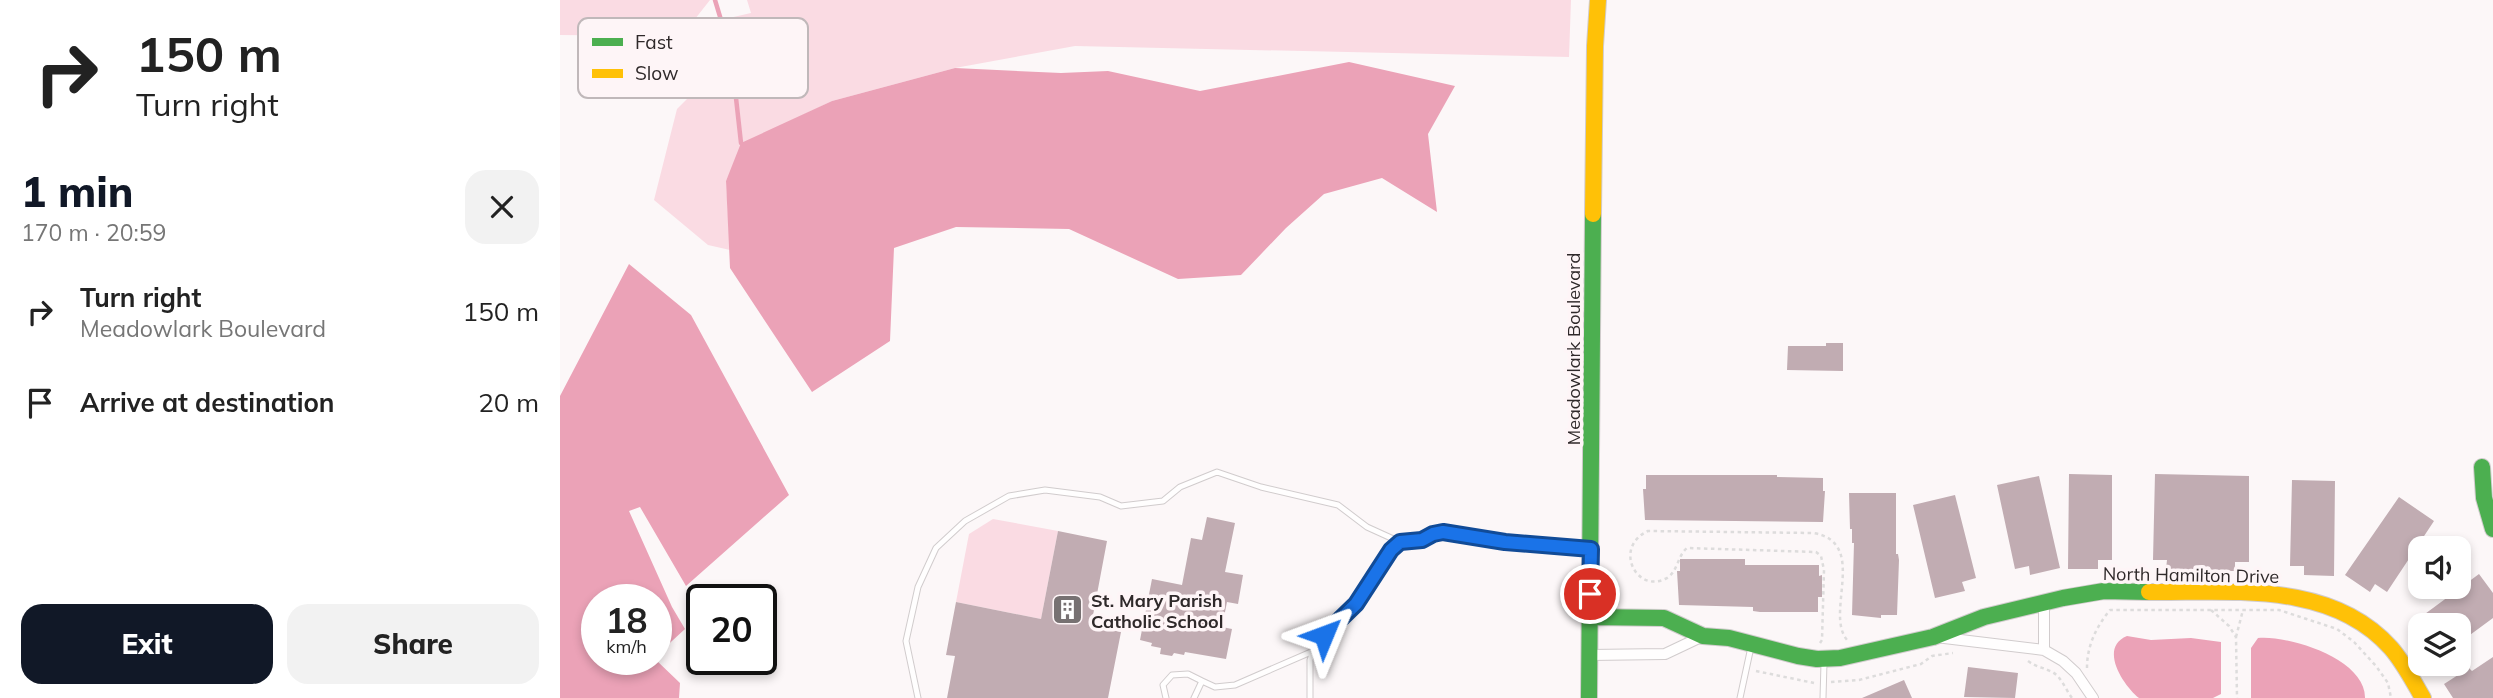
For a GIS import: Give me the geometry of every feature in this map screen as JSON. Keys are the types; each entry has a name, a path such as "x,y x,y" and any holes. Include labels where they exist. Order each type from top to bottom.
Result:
{"street":[{"name":"Meadowlark Boulevard","path":"1590,698 1595,46 1598,0"},
{"path":"2482,467 2482,490 2493,529"},
{"name":"North Hamilton Drive","path":"1590,617 1664,618 1703,636 1729,638 1798,656 1820,652 1840,658 1933,637 1984,617 2104,591 2282,594 2310,599 2343,613 2368,628 2389,646 2422,698"},
{"path":"2044,603 2044,649"},
{"path":"1590,655 1665,654 1703,636"},
{"name":"North Hamilton Drive","path":"1933,637 2044,649 2076,673 2093,698"}],"lane":[{"path":"918,698 906,641 918,587 936,548 965,521 1009,496 1045,490 1100,497 1121,506 1163,501 1180,487 1217,472 1261,487 1338,505 1367,527 1400,542 1422,540 1443,532 1505,542 1591,549"},
{"path":"1166,698 1163,685 1172,675 1188,674 1215,687 1235,685 1311,652 1324,635 1356,604 1391,550 1400,542"},
{"path":"1740,698 1751,644"},
{"path":"1310,698 1311,652"},
{"path":"1820,652 1823,698"},
{"path":"1194,698 1202,681"}],"path":[{"path":"1820,652 1824,569 1821,556 1816,552 1687,548 1682,552 1673,572 1664,579 1648,580 1635,572 1630,564 1633,543 1639,535 1648,531 1826,535 1840,550 1841,628 1844,638 1851,644"},
{"path":"2086,667 2088,648 2100,622 2110,610 2279,610 2337,629 2354,642 2388,683 2391,698"},
{"path":"2211,610 2229,626 2236,637"},
{"path":"2237,698 2236,637 2243,610"},
{"path":"1746,668 1811,683 1859,680 1921,664 1932,656 1956,652"},
{"path":"2028,660 2036,667 2059,676 2072,698"}],"shaded area":[{"path":"560,0 710,0 696,18 578,18 578,35 560,35"},
{"path":"747,0 1571,0 1569,57 1075,46 955,68 832,101 744,143 726,181 730,250 708,245 654,200 677,109 688,98 808,98 808,18 729,18 751,13"},
{"path":"1349,62 1455,86 1428,134 1437,212 1382,178 1324,194 1286,228 1241,275 1178,279 1069,229 956,227 894,248 890,341 812,392 730,268 726,181 741,143 832,101 955,68 1061,73 1108,71 1200,91"},
{"path":"629,264 691,315 789,495 686,586 640,507 629,511 662,584 581,584 581,675 672,675 680,683 679,698 560,698 560,396"},
{"path":"993,519 1058,531 1041,619 956,602 969,534"},
{"path":"672,607 685,629 672,641"},
{"path":"2127,636 2151,640 2191,638 2221,642 2221,694 2213,698 2139,698 2121,676 2114,658 2119,642"},
{"path":"2258,638 2288,641 2324,652 2353,672 2362,684 2365,698 2251,698 2251,648"}],"building":[{"path":"1826,343 1843,343 1843,371 1787,370 1788,346 1826,346"},
{"path":"2069,474 2112,475 2112,560 2098,560 2098,569 2068,569"},
{"path":"2155,474 2249,476 2249,562 2235,562 2235,571 2205,571 2166,569 2167,560 2153,560"},
{"path":"1646,475 1777,475 1823,478 1823,522 1645,520 1643,489 1646,489"},
{"path":"2039,476 2060,568 2030,575 2029,566 2015,569 1997,485"},
{"path":"2292,480 2335,481 2334,576 2304,575 2304,566 2290,566"},
{"path":"1849,493 1896,493 1896,554 1899,560 1897,615 1881,615 1881,618 1852,615 1854,543 1850,529"},
{"path":"1955,495 1976,578 1962,582 1965,591 1935,598 1913,505"},
{"path":"2399,497 2434,521 2424,536 2408,536 2408,560 2387,592 2375,584 2370,592 2345,575"},
{"path":"1207,517 1235,523 1225,572 1243,575 1238,604 1227,602 1222,627 1232,629 1226,659 1185,652 1184,655 1174,653 1172,656 1160,654 1161,648 1140,640 1152,579 1182,585 1191,538 1202,540"},
{"name":"St. Mary Parish Catholic School","path":"1058,531 1107,541 1091,626 1121,632 1108,698 947,698 955,656 946,655 956,602 1041,619"},
{"path":"1680,559 1745,559 1745,565 1819,565 1822,597 1818,597 1818,612 1760,612 1753,611 1753,607 1679,605 1677,571 1680,571"},
{"path":"2479,574 2493,593 2493,618 2471,634 2471,613 2426,613 2445,599 2471,599 2471,580"},
{"path":"2493,657 2493,698 2453,698 2444,684 2456,676 2471,676 2472,671"},
{"path":"1968,667 2018,673 2015,698 1964,697"},
{"path":"1904,680 1912,698 1862,698"}],"waterway":[{"path":"715,0 720,18"},
{"path":"736,98 741,143"}],"traffic: fast":[{"path":"1589,698 1593,214"},
{"path":"2482,467 2484,498 2493,529"},
{"path":"1590,617 1664,618 1703,636 1729,638 1798,656 1840,658 1933,637 1984,617 2063,598 2104,591 2149,592"}],"traffic: slow":[{"path":"1593,214 1598,0"},
{"path":"2149,592 2245,592 2278,595 2339,611 2367,626 2391,648 2423,698"}],"place":[{"name":"St. Mary Parish Catholic School","path":"1068,610"}],"route":[{"path":"1324,635 1356,604 1391,550 1400,542 1414,542 1443,532 1505,542 1591,549 1590,594"}]}
